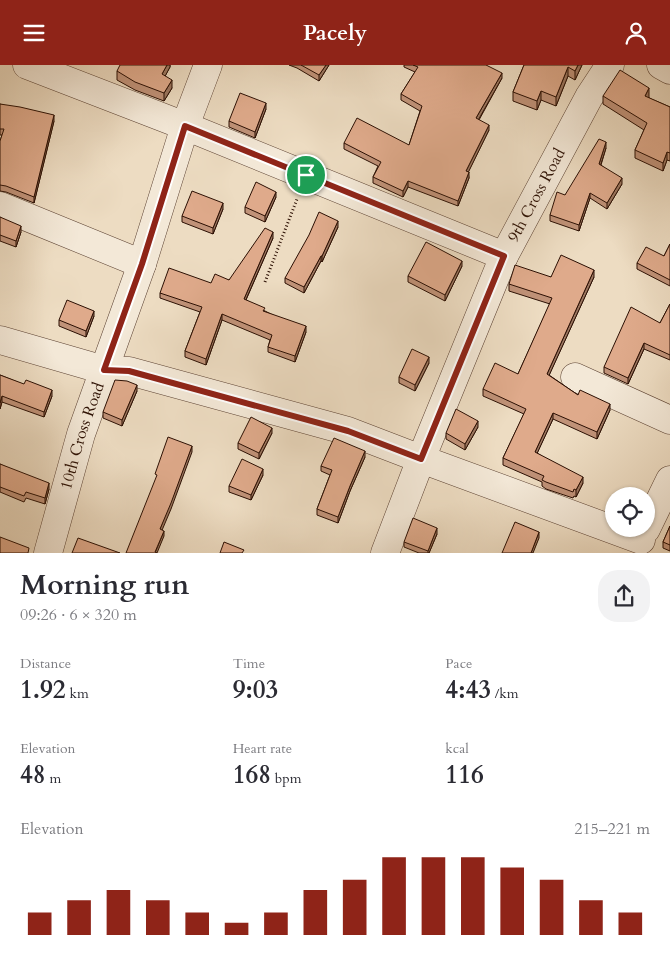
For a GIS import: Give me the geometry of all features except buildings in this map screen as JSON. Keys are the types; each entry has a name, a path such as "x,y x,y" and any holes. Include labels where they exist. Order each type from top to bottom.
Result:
{"street":[{"path":"27,65 185,126 504,256"},
{"name":"10th Cross Road","path":"48,553 81,434 142,264 185,126 208,65"},
{"name":"9th Cross Road","path":"385,553 421,459 504,256 589,97 610,65"},
{"path":"661,65 670,70"},
{"path":"0,206 142,264"},
{"path":"0,340 104,370 129,371 348,431 421,459 605,524"},
{"path":"575,377 670,420"},
{"path":"655,511 670,480"}],"path":[{"path":"265,282 306,175"}],"route":[{"path":"185,126 306,175 504,256 421,459 348,431 129,371 104,370 142,264 185,126"}]}
